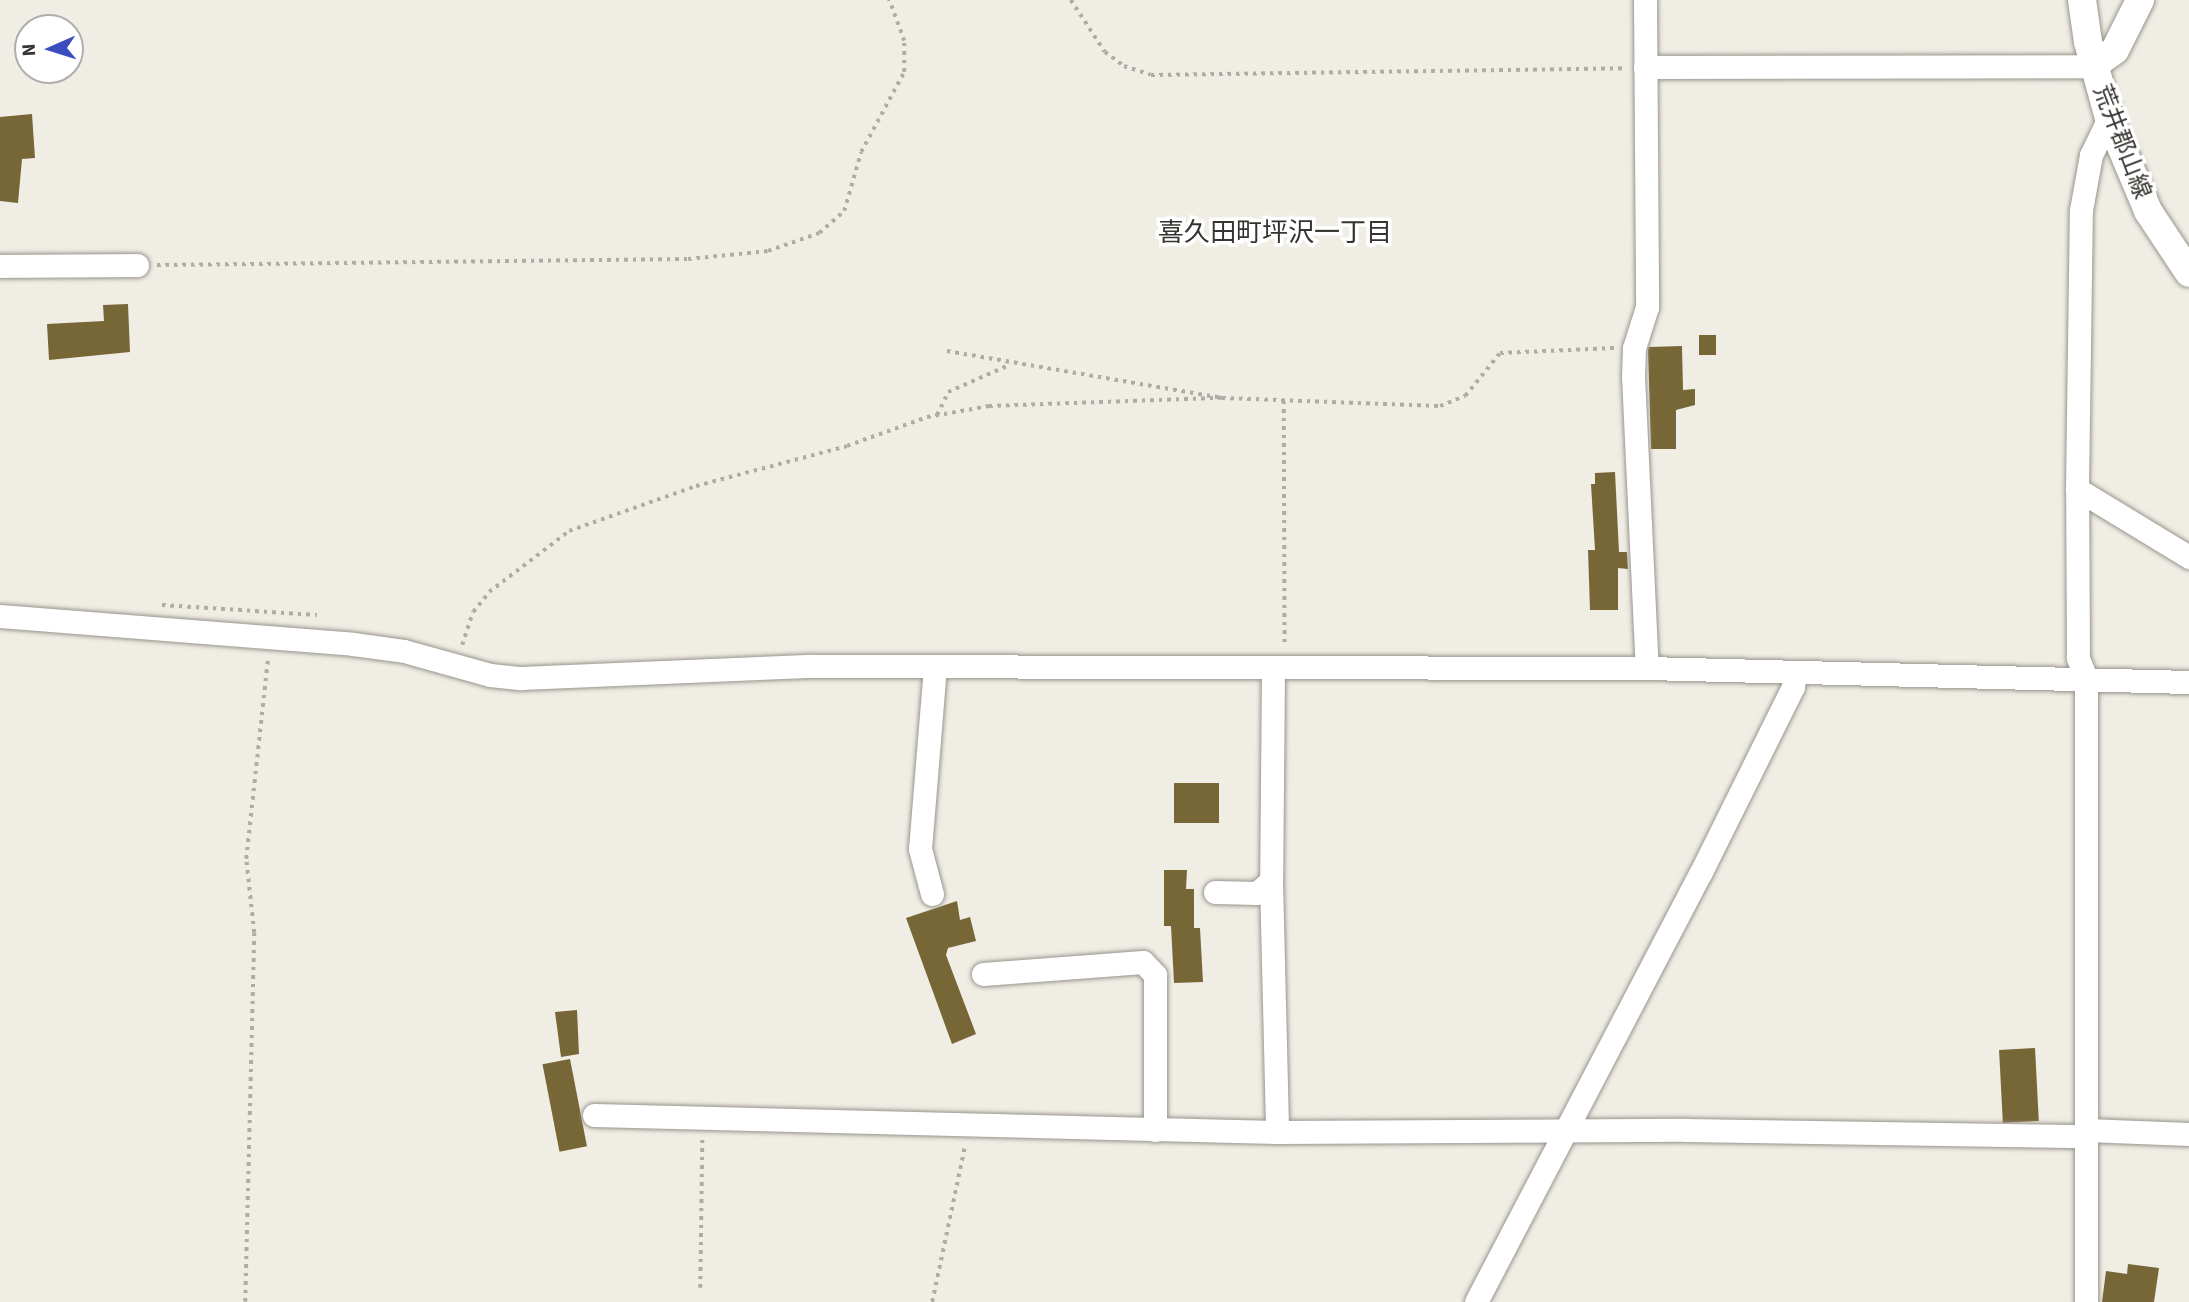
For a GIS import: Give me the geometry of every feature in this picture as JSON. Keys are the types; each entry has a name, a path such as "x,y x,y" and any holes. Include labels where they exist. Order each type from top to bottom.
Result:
{"main road":[{"name":"荒井郡山線","path":"2082,0 2093,66 2109,118 2148,211 2189,273"},
{"path":"2093,66 2115,50 2140,0"}],"street":[{"path":"1644,0 1647,307 1634,348 1647,668"},
{"path":"1645,67 2093,66"},
{"path":"2086,1302 2086,678 2078,657 2077,489 2081,210 2091,155 2109,118"},
{"path":"0,266 137,265"},
{"path":"2077,489 2189,557"},
{"path":"0,616 270,635 404,651 521,678 812,666 1647,668 2189,682"},
{"path":"932,894 920,849 934,667"},
{"path":"1277,1132 1271,881 1279,669"},
{"path":"1476,1302 1765,745 1793,687 1795,671"},
{"path":"1215,891 1258,893 1271,881"},
{"path":"983,974 1143,962 1155,975 1155,1129"},
{"path":"594,1115 969,1127 1277,1132 2189,1134"}],"path":[{"path":"137,265 688,259 768,251 819,233 844,211 861,152 904,72 904,41 889,0"},
{"path":"1071,0 1105,52 1124,66 1151,75 1645,67"},
{"path":"460,666 465,632 489,592 569,531 696,486 847,446 937,415 989,406 1223,398 1440,406 1465,396 1500,353 1634,348"},
{"path":"947,351 1011,364 1180,388 1223,398"},
{"path":"937,415 948,392 1011,364"},
{"path":"1279,669 1284,401"},
{"path":"245,1302 254,933 246,859 270,635"},
{"path":"700,1288 702,1120"},
{"path":"932,1302 969,1127"}],"building":[{"path":"32,114 35,158 22,159 18,203 0,201 0,117"},
{"path":"128,304 130,352 49,360 47,324 104,321 103,305"},
{"path":"1699,335 1716,335 1716,355 1699,355"},
{"path":"1682,346 1683,390 1695,389 1695,405 1676,410 1676,449 1651,449 1648,350 1649,347"},
{"path":"1615,472 1619,552 1627,552 1628,569 1618,568 1618,610 1590,610 1588,550 1595,550 1591,484 1595,484 1595,473"},
{"path":"1174,783 1219,783 1219,823 1174,823"},
{"path":"1164,870 1187,870 1186,889 1194,889 1194,928 1200,928 1203,982 1174,983 1171,926 1164,926"},
{"path":"957,901 960,920 970,917 976,941 948,948 946,955 976,1034 952,1044 906,918"},
{"path":"577,1010 579,1054 561,1057 555,1012"},
{"path":"2035,1048 2039,1121 2003,1123 1999,1050"},
{"path":"570,1059 587,1146 559,1152 543,1064"},
{"path":"2128,1264 2159,1268 2154,1302 2102,1302 2106,1271 2127,1274"}],"district":[{"name":"喜久田町坪沢一丁目","path":"1275,233"}]}
